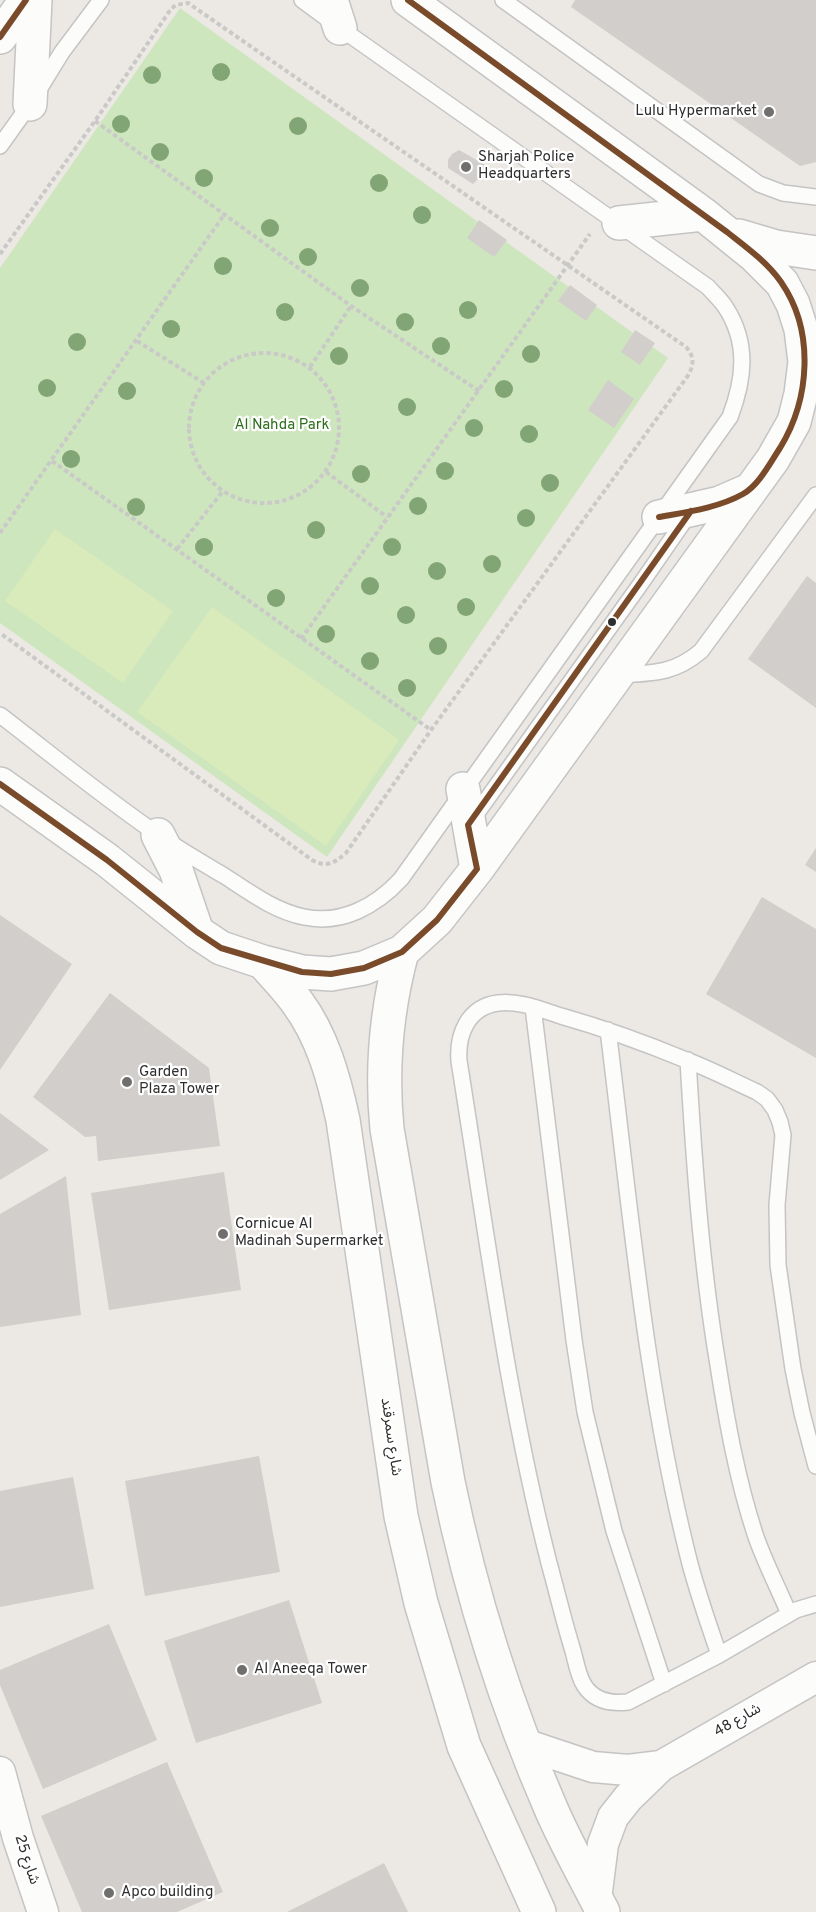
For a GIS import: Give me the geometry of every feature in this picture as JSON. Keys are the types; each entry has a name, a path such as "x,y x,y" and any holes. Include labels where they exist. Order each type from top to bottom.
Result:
{"street":[{"path":"0,37 26,0"},
{"path":"30,104 35,0"},
{"path":"408,0 715,223 782,283 793,304 801,328 805,362 801,394 794,422"},
{"path":"611,218 715,223 776,247 816,253"},
{"path":"0,784 107,860 197,932 221,948 302,972 331,974 364,968 402,952 437,920 477,869 773,459 794,422 816,393"},
{"path":"659,517 720,503 750,490"},
{"path":"463,789 477,869"},
{"path":"158,835 176,870 197,932"},
{"path":"402,952 394,981 385,1040 384,1099 387,1129 460,1539 482,1617 524,1744 552,1812 600,1905"},
{"name":"شارع سمرقند","path":"263,962 298,1003 319,1040 334,1079 343,1120 400,1505 411,1564 464,1746 532,1907"},
{"name":"شارع 48","path":"600,1905 603,1844 613,1817 628,1798 661,1766 816,1677"},
{"name":"شارع 48","path":"524,1744 593,1767 627,1770 661,1766"},
{"name":"شارع 25","path":"0,1772 18,1838 43,1912"}],"lane":[{"path":"0,147 62,52 101,0"},
{"path":"0,715 158,835 285,912 305,917 327,918 348,915 368,907 401,879 730,417 739,392 743,363 738,332 726,307 708,287 535,164 335,14 302,0"},
{"path":"503,0 759,184 783,193 816,197"},
{"path":"616,675 665,672 690,660 701,651 816,495"},
{"path":"468,825 691,511"},
{"path":"816,1467 793,1370 778,1264 777,1205 783,1135 780,1122 767,1100 757,1092 687,1060 608,1030 533,1007 498,1003 483,1008 471,1017 462,1030 458,1045 510,1385 522,1449 564,1621 585,1686 593,1695 604,1701 616,1704 628,1702 719,1655 789,1614 816,1604"},
{"path":"533,1007 573,1340 585,1412 614,1531 664,1684"},
{"path":"608,1030 649,1352 665,1452 688,1558 719,1655"},
{"path":"687,1060 702,1255 725,1410 748,1513 789,1614"}],"path":[{"path":"0,254 171,9 182,3 188,3 686,347 692,353 693,362 691,370 431,730 346,853 334,863 327,865 319,863 0,633"},
{"path":"95,121 351,306 479,391"},
{"path":"0,533 224,215"},
{"path":"301,639 568,266 611,218"},
{"path":"310,367 351,306"},
{"path":"137,341 204,384"},
{"path":"265,352 289,356 310,367 326,384 336,405 340,428 336,451 326,472 313,486 297,496 278,502 259,503 240,500 223,491 207,478 197,461 190,441 190,421 194,401 204,384 220,366 242,356 265,352"},
{"path":"52,461 431,730"},
{"path":"326,472 387,517"},
{"path":"177,549 223,491"}],"green space":[{"name":"Al Nahda Park","path":"180,8 668,358 327,857 0,623 0,268"},
{"path":"55,529 173,611 123,683 5,601"},
{"path":"212,607 399,740 326,846 137,712"}],"building":[{"name":"Lulu Hypermarket","path":"575,0 816,0 816,162 800,166 571,7"},
{"name":"Sharjah Police Headquarters","path":"459,150 485,165 483,174 473,184 448,168 448,160"},
{"path":"479,220 507,240 494,257 467,238"},
{"path":"570,285 597,305 586,321 558,301"},
{"path":"635,330 655,343 640,365 621,352"},
{"path":"608,380 634,399 614,428 588,410"},
{"path":"807,576 816,583 816,708 748,659"},
{"path":"816,848 816,872 805,865"},
{"path":"762,897 816,929 816,1058 706,994"},
{"path":"0,915 72,964 0,1070"},
{"name":"Garden Plaza Tower","path":"110,993 209,1068 220,1146 98,1161 96,1136 85,1137 33,1097"},
{"path":"0,1113 49,1150 0,1180"},
{"path":"224,1172 241,1290 109,1310 91,1193"},
{"path":"66,1176 81,1315 0,1327 0,1214"},
{"path":"259,1456 280,1572 145,1596 125,1481"},
{"path":"73,1477 94,1589 0,1607 0,1491"},
{"name":"Al Aneeqa Tower","path":"289,1600 322,1703 196,1743 164,1641"},
{"path":"109,1624 157,1740 43,1789 0,1685 0,1670"},
{"path":"167,1762 223,1892 177,1912 82,1912 41,1816"},
{"path":"384,1863 408,1912 287,1912"}],"transit line":[{"path":"0,37 26,0"},
{"path":"408,0 727,232 763,261 781,282 792,301 804,343 804,365 798,408 780,448 759,479 743,494 713,506 659,517"},
{"path":"0,784 107,860 197,932 221,948 302,972 331,974 364,968 402,952 437,920 477,869 468,825 691,511"}],"place":[{"name":"Lulu Hypermarket","path":"769,112"},
{"name":"Sharjah Police Headquarters","path":"466,167"},
{"name":"Garden Plaza Tower","path":"127,1082"},
{"name":"Cornicue Al Madinah Supermarket","path":"223,1234"},
{"name":"Al Aneeqa Tower","path":"242,1670"},
{"name":"Apco building","path":"109,1893"}]}
